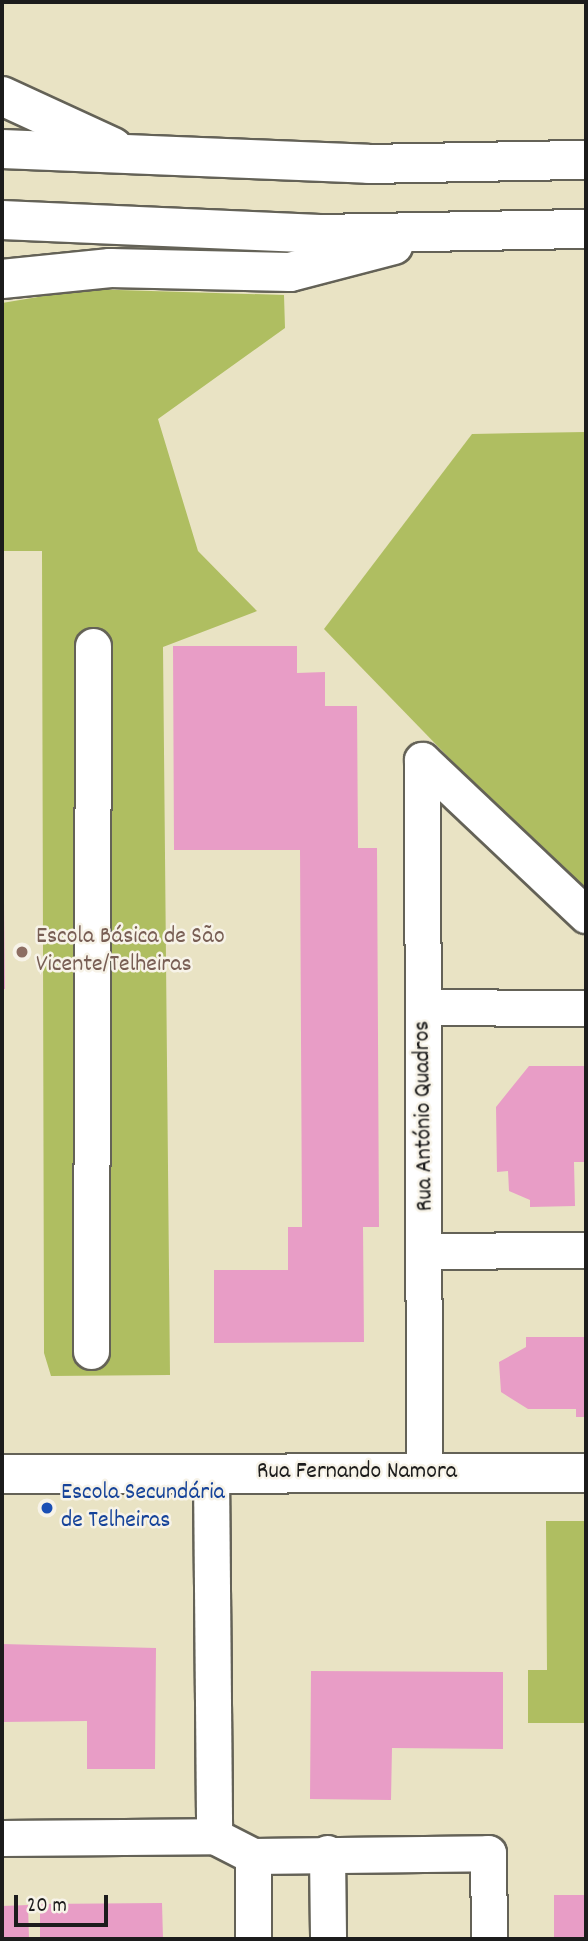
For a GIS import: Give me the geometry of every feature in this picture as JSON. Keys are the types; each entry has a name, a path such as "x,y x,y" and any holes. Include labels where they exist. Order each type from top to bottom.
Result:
{"main road":[{"path":"2,96 134,157"},
{"path":"2,149 134,157 369,164 586,160"},
{"path":"2,220 428,233 586,229"},
{"path":"2,279 110,268 290,272 428,233"},
{"name":"Rua Fernando Namora","path":"2,1474 586,1473"}],"street":[{"path":"91,1351 93,646"},
{"name":"Rua António Quadros","path":"424,1473 426,1251 422,760 586,915"},
{"path":"424,1007 586,1008"},
{"path":"426,1251 586,1250"},
{"path":"211,1473 214,1836"},
{"path":"2,1838 214,1836 253,1856 488,1853 489,1939"},
{"path":"327,1853 328,1939"},
{"path":"253,1856 253,1939"}],"green space":[{"path":"86,289 284,295 285,328 158,419 198,551 257,611 163,647 170,1375 51,1376 44,1353 42,551 2,551 2,303"},
{"path":"586,432 586,899 324,629 472,434"},
{"path":"546,1521 586,1521 586,1723 528,1723 528,1670 547,1670"}],"building":[{"path":"173,646 297,646 297,673 325,672 325,706 357,706 358,848 377,848 379,1227 363,1227 364,1342 214,1343 214,1270 288,1270 288,1227 302,1227 300,850 174,850"},
{"path":"4,902 5,989 2,989"},
{"path":"529,1066 586,1066 586,1162 574,1162 575,1206 530,1207 530,1200 509,1191 508,1171 497,1172 496,1107"},
{"path":"526,1337 586,1337 586,1417 576,1417 576,1409 528,1409 501,1392 499,1362 526,1347"},
{"path":"2,1644 156,1648 155,1769 87,1769 87,1721 2,1722"},
{"path":"311,1671 503,1672 503,1749 392,1748 391,1800 310,1799"},
{"path":"554,1895 586,1895 586,1939 554,1939"},
{"path":"162,1903 163,1939 40,1939 40,1904"},
{"path":"28,1905 29,1939 2,1939 2,1906"}],"place":[{"name":"Escola Básica de São Vicente/Telheiras","path":"22,952"},
{"name":"Escola Secundária de Telheiras","path":"47,1508"}]}
